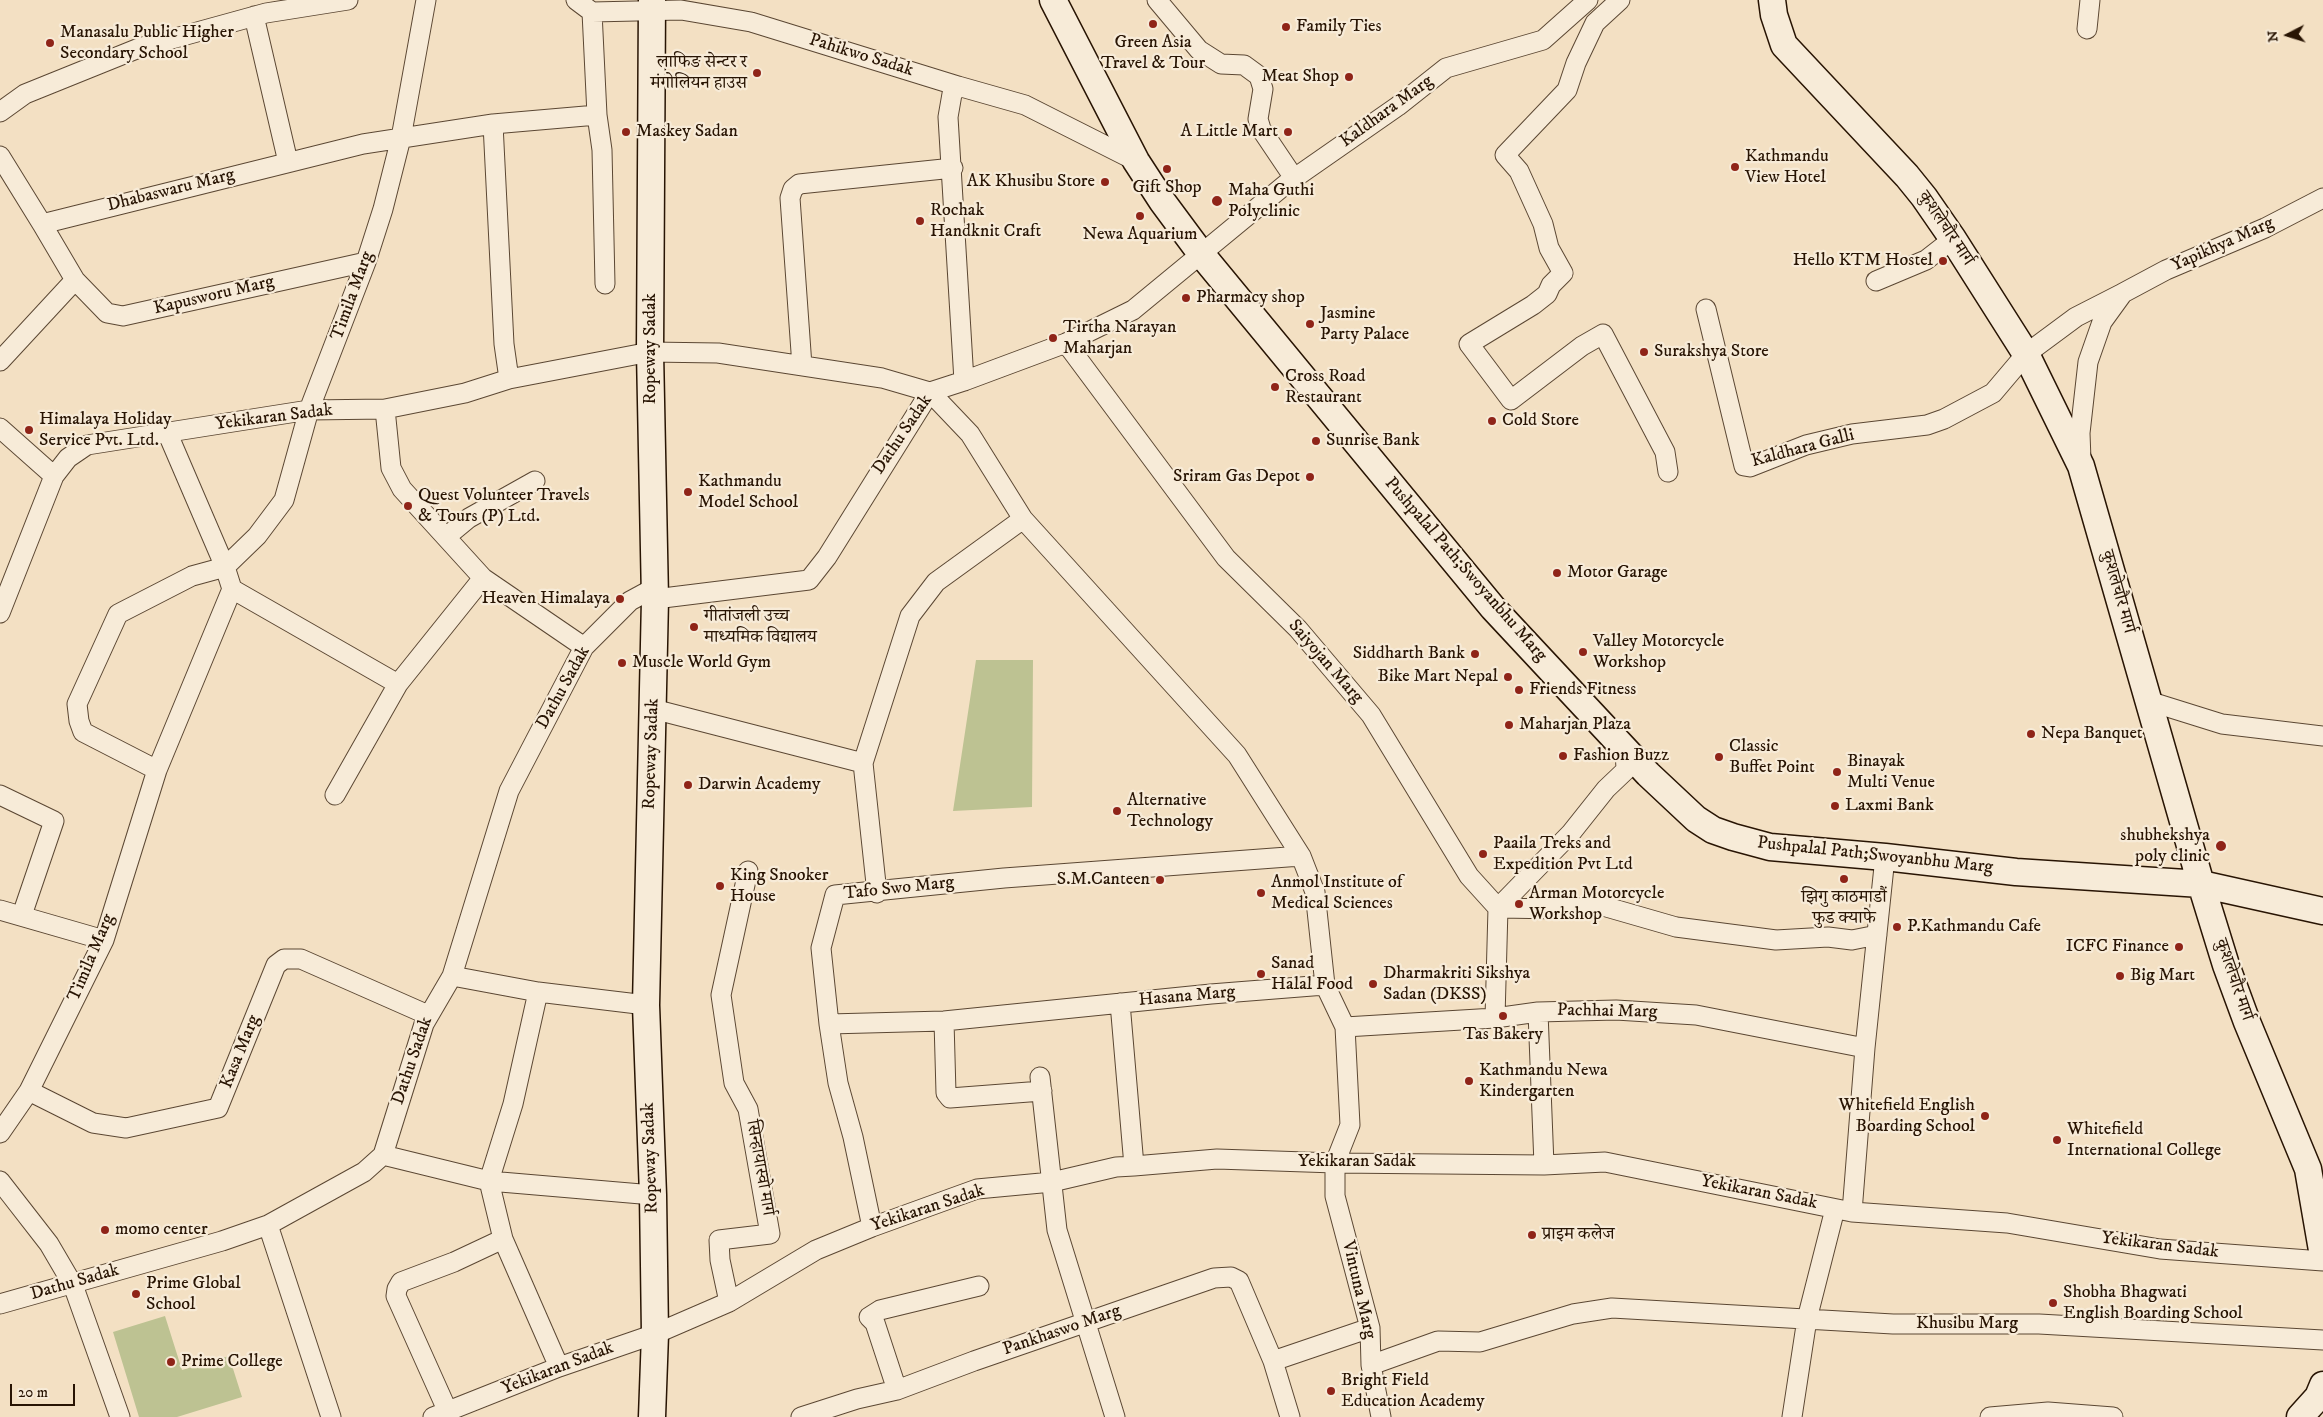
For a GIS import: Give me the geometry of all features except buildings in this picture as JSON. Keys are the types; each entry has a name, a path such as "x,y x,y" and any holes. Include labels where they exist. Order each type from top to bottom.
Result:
{"main road":[{"name":"Pushpalal Path;Swoyanbhu Marg","path":"1052,0 1136,161 1162,201 1202,254 1493,608 1625,748 1696,819 1713,830 1770,847 1885,857 2016,872 2200,884 2323,911"},
{"name":"कुशलेचौर मार्ग","path":"1772,0 1774,15 1784,45 1913,183 1953,239 2026,354 2081,466 2200,884 2247,1022 2308,1169 2323,1256"},
{"name":"Ropeway Sadak","path":"652,5 650,352 655,594 646,1005 653,1195 654,1334 652,1417"},
{"path":"2300,1417 2318,1397 2323,1385"}],"street":[{"path":"0,112 25,94 139,48 254,16 348,0"},
{"name":"Timila Marg","path":"157,770 83,732 79,721 78,704 118,614 192,576 225,567 257,536 284,500 309,410 366,262 401,138 426,0"},
{"path":"576,0 592,12 597,115 602,150 605,284"},
{"path":"1157,0 1199,50 1221,64 1244,65 1259,76 1263,89 1258,119 1261,129 1294,178"},
{"name":"Kaldhara Marg","path":"1202,254 1294,178 1398,106 1446,68 1543,40 1588,0"},
{"path":"1620,0 1595,23 1576,63 1567,90 1505,155 1519,171 1543,224 1549,248 1563,273 1551,285 1547,294 1533,305 1469,344 1510,400 1582,346 1603,334 1665,452 1668,472"},
{"path":"2087,29 2090,0"},
{"name":"Pahikwo Sadak","path":"592,12 652,5 751,22 1024,105 1136,161"},
{"path":"254,16 288,162"},
{"path":"958,86 952,94 948,117 953,168 964,382"},
{"name":"Dhabaswaru Marg","path":"42,224 363,144 493,124 597,115"},
{"path":"493,124 504,344 509,378"},
{"path":"0,156 75,280 0,361"},
{"path":"802,366 790,198 793,189 799,184 953,168"},
{"name":"Yapikhya Marg","path":"2026,354 2076,317 2166,270 2265,228 2323,198"},
{"path":"1876,281 1926,260 1953,239"},
{"name":"Dathu Sadak","path":"0,1304 222,1241 268,1225 364,1172 383,1155 428,1015 452,976 509,791 584,647 630,601 655,594 808,580 827,557 930,392 964,382 1066,343 1134,310 1202,254"},
{"name":"Kapusworu Marg","path":"75,280 107,313 123,316 366,262"},
{"name":"Yapikhya Marg","path":"2081,466 2080,433 2088,362 2102,322 2123,293"},
{"name":"Kaldhara Galli","path":"1706,309 1744,466 1750,467 1815,443 1852,434 1927,425 1944,420 1993,393 2026,354"},
{"name":"Saiyojan Marg","path":"1066,343 1226,558 1298,629 1371,714 1469,876 1498,908"},
{"name":"Yekikaran Sadak","path":"0,613 54,476 68,458 87,445 309,410 385,409 464,393 509,378 650,352 718,353 882,378 930,392"},
{"path":"930,392 970,434 1023,519 1238,756 1301,856 1315,892 1326,985 1345,1027 1350,1125 1335,1163"},
{"path":"385,409 391,468 402,489 483,578 584,647"},
{"path":"0,428 54,476"},
{"path":"167,432 225,567 232,588 398,684"},
{"path":"446,537 469,518 535,481"},
{"path":"877,893 863,763 910,616 936,582 1023,519"},
{"path":"335,795 398,684 483,578"},
{"name":"Timila Marg","path":"0,1134 29,1091 104,940 157,770 232,588"},
{"path":"2148,705 2158,704 2222,724 2323,736"},
{"path":"653,709 863,763"},
{"path":"1495,1018 1498,908 1571,833 1606,789 1626,770 1625,748"},
{"path":"0,795 54,821 22,914"},
{"name":"Tafo Swo Marg","path":"872,1227 853,1137 840,1091 829,1024 821,948 835,896 1004,878 1301,856"},
{"path":"1792,1417 1807,1319 1844,1210 1865,1048 1885,857"},
{"name":"सिन्हायास्वो मार्ग","path":"729,1302 720,1260 719,1240 770,1234 748,1109 734,1083 721,995 748,871"},
{"path":"1498,908 1562,909 1603,906 1676,927 1776,940 1828,936 1852,940 1877,935"},
{"path":"0,910 22,914 104,940"},
{"name":"Kasa Marg","path":"29,1091 93,1123 126,1128 218,1108 276,965 284,959 301,959 428,1015"},
{"path":"452,976 538,992 646,1005"},
{"name":"Hasana Marg","path":"829,1024 944,1021 1326,985"},
{"path":"538,992 513,1104 489,1181 503,1239 559,1367"},
{"path":"1120,1003 1134,1166"},
{"name":"Pachhai Marg","path":"1345,1027 1495,1018 1538,1012 1616,1010 1696,1015 1865,1048"},
{"path":"1538,1012 1544,1165"},
{"path":"944,1021 946,1093 950,1098 1041,1084 1056,1230 1115,1417"},
{"path":"383,1155 489,1181 653,1195"},
{"name":"Yekikaran Sadak","path":"440,1415 559,1367 654,1334 729,1302 816,1250 872,1227 977,1189 1052,1182 1116,1167 1217,1159 1335,1163 1544,1165 1605,1162 1844,1210 2007,1223 2160,1249 2323,1261"},
{"name":"Vintuna Marg","path":"1335,1163 1335,1196 1370,1328 1371,1365 1381,1417"},
{"path":"0,1181 49,1244 73,1284 120,1417"},
{"path":"268,1225 331,1417"},
{"path":"440,1415 396,1296 397,1289 402,1282 454,1262 503,1239"},
{"name":"Pankhaswo Marg","path":"801,1417 857,1399 897,1390 1214,1278 1232,1277 1239,1281 1273,1362 1290,1417"},
{"path":"897,1390 875,1323 869,1317 880,1310 979,1286"},
{"name":"Khusibu Marg","path":"1371,1365 1438,1341 1480,1342 1573,1314 1612,1308 1892,1324 2038,1324 2323,1340"},
{"path":"1273,1362 1370,1328"},
{"path":"1990,1417 2048,1412 2114,1417"}],"green space":[{"path":"976,660 1033,660 1032,807 953,811"},
{"path":"165,1316 182,1370 229,1356 242,1397 177,1417 139,1417 113,1332"}],"place":[{"name":"Green Asia Travel & Tour","path":"1153,24"},
{"name":"Family Ties","path":"1286,27"},
{"name":"Manasalu Public Higher Secondary School","path":"50,43"},
{"name":"लाफिङ सेन्टर र मंगोलियन हाउस","path":"757,73"},
{"name":"Meat Shop","path":"1349,77"},
{"name":"Maskey Sadan","path":"626,132"},
{"name":"A Little Mart","path":"1288,132"},
{"name":"Kathmandu View Hotel","path":"1735,167"},
{"name":"Gift Shop","path":"1167,169"},
{"name":"AK Khusibu Store","path":"1105,182"},
{"name":"Maha Guthi Polyclinic","path":"1217,201"},
{"name":"Newa Aquarium","path":"1140,216"},
{"name":"Rochak Handknit Craft","path":"920,221"},
{"name":"Hello KTM Hostel","path":"1943,261"},
{"name":"Pharmacy shop","path":"1186,298"},
{"name":"Jasmine Party Palace","path":"1310,324"},
{"name":"Tirtha Narayan Maharjan","path":"1053,338"},
{"name":"Surakshya Store","path":"1644,352"},
{"name":"Cross Road Restaurant","path":"1275,387"},
{"name":"Cold Store","path":"1492,421"},
{"name":"Himalaya Holiday Service Pvt. Ltd.","path":"29,430"},
{"name":"Sunrise Bank","path":"1316,441"},
{"name":"Sriram Gas Depot","path":"1310,477"},
{"name":"Kathmandu Model School","path":"688,492"},
{"name":"Quest Volunteer Travels & Tours (P) Ltd.","path":"408,506"},
{"name":"Motor Garage","path":"1557,573"},
{"name":"Heaven Himalaya","path":"620,599"},
{"name":"गीतांजली उच्च माध्यमिक विद्यालय","path":"694,627"},
{"name":"Valley Motorcycle Workshop","path":"1583,652"},
{"name":"Siddharth Bank","path":"1475,654"},
{"name":"Muscle World Gym","path":"622,663"},
{"name":"Bike Mart Nepal","path":"1508,677"},
{"name":"Friends Fitness","path":"1519,690"},
{"name":"Maharjan Plaza","path":"1509,725"},
{"name":"Nepa Banquet","path":"2031,734"},
{"name":"Fashion Buzz","path":"1563,756"},
{"name":"Classic Buffet Point","path":"1719,757"},
{"name":"Binayak Multi Venue","path":"1837,772"},
{"name":"Darwin Academy","path":"688,785"},
{"name":"Laxmi Bank","path":"1835,806"},
{"name":"Alternative Technology","path":"1117,811"},
{"name":"shubhekshya poly clinic","path":"2221,846"},
{"name":"Paaila Treks and Expedition Pvt Ltd","path":"1483,854"},
{"name":"झिगु काठमाडौं फुड क्याफे","path":"1844,879"},
{"name":"S.M.Canteen","path":"1160,880"},
{"name":"King Snooker House","path":"720,886"},
{"name":"Anmol Institute of Medical Sciences","path":"1261,893"},
{"name":"Arman Motorcycle Workshop","path":"1519,904"},
{"name":"P.Kathmandu Cafe","path":"1897,927"},
{"name":"ICFC Finance","path":"2179,947"},
{"name":"Sanad Halal Food","path":"1261,974"},
{"name":"Big Mart","path":"2120,976"},
{"name":"Dharmakriti Sikshya Sadan (DKSS)","path":"1373,984"},
{"name":"Tas Bakery","path":"1503,1016"},
{"name":"Kathmandu Newa Kindergarten","path":"1469,1081"},
{"name":"Whitefield English Boarding School","path":"1985,1116"},
{"name":"Whitefield International College","path":"2057,1140"},
{"name":"momo center","path":"105,1230"},
{"name":"प्राइम कलेज","path":"1532,1235"},
{"name":"Prime Global School","path":"136,1294"},
{"name":"Shobha Bhagwati English Boarding School","path":"2053,1303"},
{"name":"Prime College","path":"171,1362"},
{"name":"Bright Field Education Academy","path":"1331,1391"}]}
